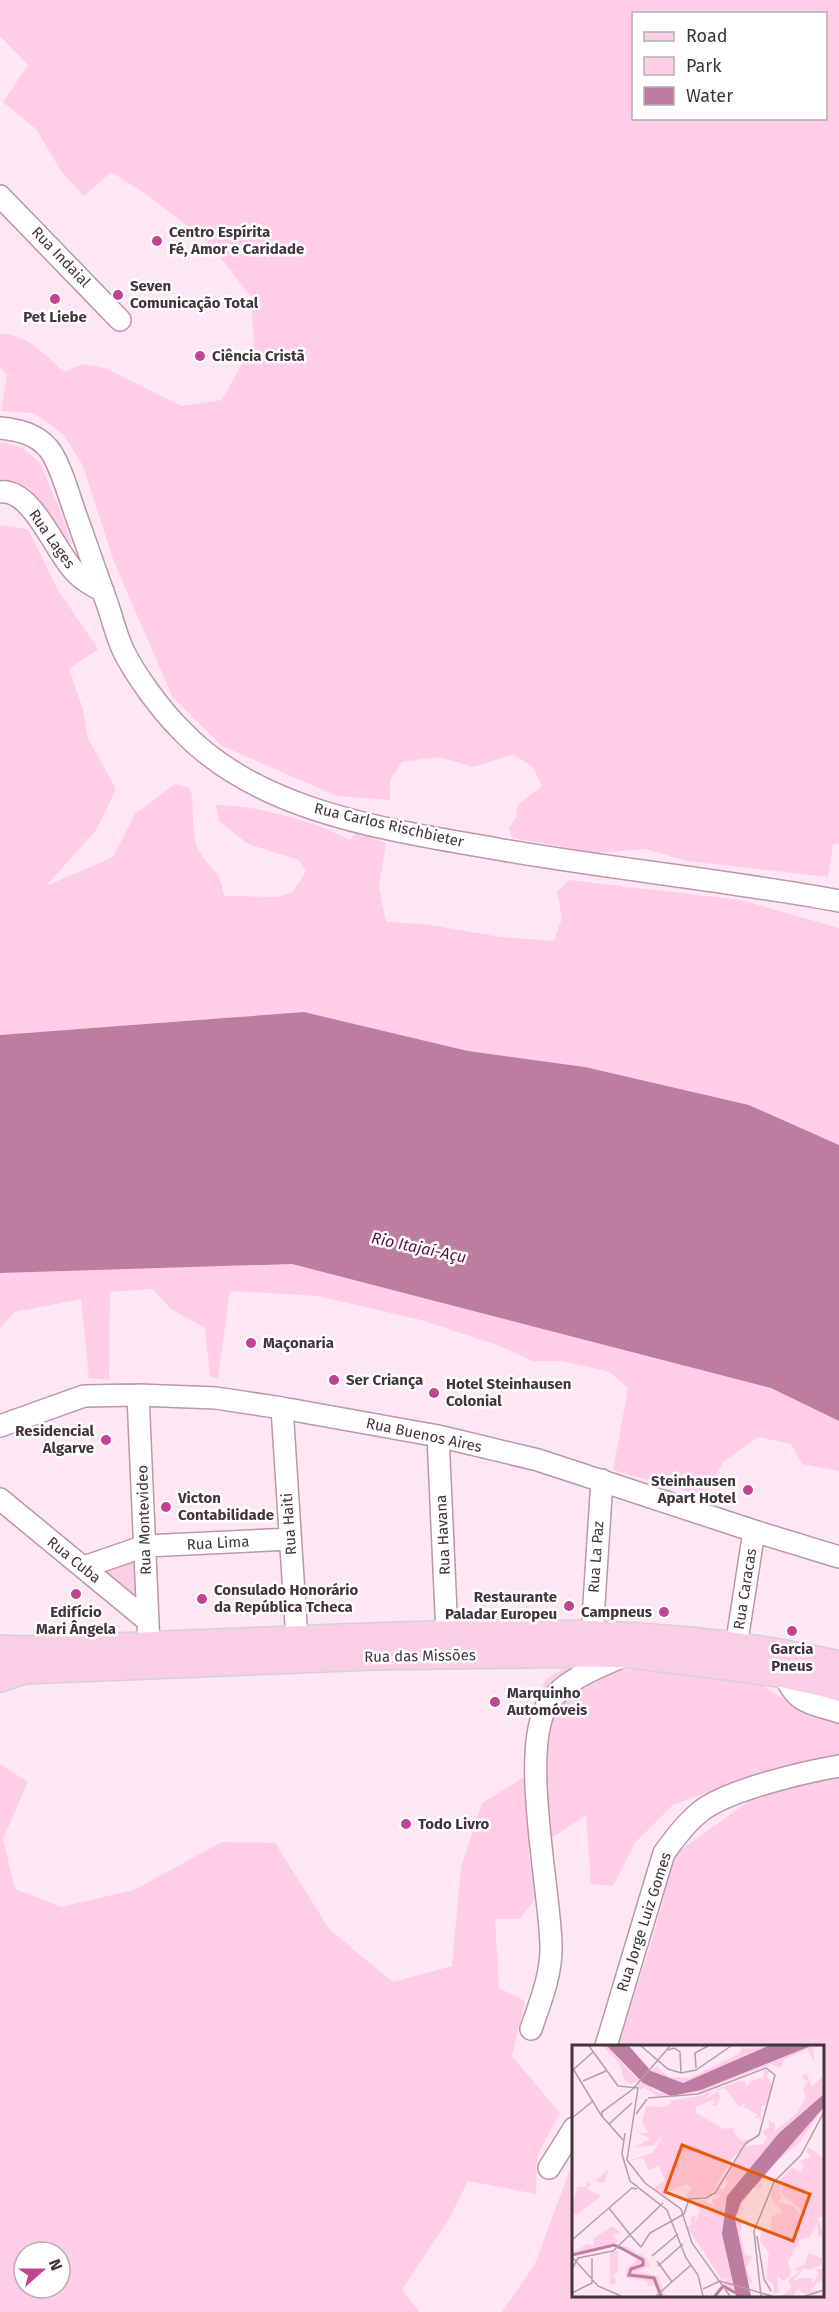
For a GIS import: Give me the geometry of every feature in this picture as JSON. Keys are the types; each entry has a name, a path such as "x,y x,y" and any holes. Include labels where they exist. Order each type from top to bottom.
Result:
{"main road":[{"name":"Rua das Missões","path":"0,1649 34,1650 149,1633 297,1640 447,1634 591,1634 736,1647 839,1665"},
{"path":"430,1655 442,1645 447,1634"},
{"name":"Rua das Missões","path":"0,1678 24,1670 430,1655 555,1653 629,1654 784,1674 839,1686"}],"street":[{"name":"Rua Indaial","path":"0,196 120,320"},
{"name":"Rua Carlos Rischbieter","path":"0,428 17,429 34,436 49,449 68,494 123,651 152,694 179,729 213,759 259,786 328,814 438,838 614,868 839,902"},
{"name":"Rua Lages","path":"0,492 12,493 31,507 75,572 103,591"},
{"name":"Rua Buenos Aires","path":"0,1426 84,1396 138,1395 216,1398 282,1408 438,1436 538,1460 839,1557"},
{"name":"Rua Montevideo","path":"138,1395 149,1633"},
{"name":"Rua Haiti","path":"282,1408 297,1640"},
{"name":"Rua Havana","path":"438,1436 447,1634"},
{"name":"Rua La Paz","path":"591,1634 602,1480"},
{"name":"Rua Cuba","path":"0,1499 84,1567 149,1633"},
{"name":"Rua Caracas","path":"736,1647 753,1531"},
{"name":"Rua Lima","path":"84,1567 145,1546 290,1539"},
{"path":"531,2029 545,1988 551,1947 535,1758 539,1722 548,1704 564,1688 596,1668 629,1654"},
{"path":"784,1674 790,1688 798,1698 839,1712"},
{"name":"Rua Jorge Luiz Gomes","path":"606,2045 664,1853 689,1821 703,1809 731,1796 789,1777 839,1766"},
{"path":"549,2168 572,2130"}],"green space":[{"path":"0,0 839,0 839,844 833,844 828,877 687,861 646,849 597,853 512,838 509,828 516,817 518,804 542,786 533,767 513,754 474,767 438,757 402,762 390,780 390,800 337,796 222,746 172,696 114,562 83,466 64,435 34,413 1,411 7,375 0,367 0,334 9,334 26,341 42,352 63,372 83,364 105,368 181,406 222,400 254,342 251,297 210,244 149,196 111,172 84,196 61,171 36,129 3,102 28,65 0,36"},
{"path":"4,442 24,449 40,463 71,542 66,543 29,488 16,482 0,480 0,443"},
{"path":"0,525 28,529 58,590 98,649 69,669 83,709 88,738 116,789 97,829 46,886 113,857 135,814 175,784 190,788 197,845 204,859 218,875 224,896 276,897 292,893 306,871 299,860 248,844 219,821 216,805 267,811 302,821 350,840 357,832 386,843 379,887 386,922 424,924 500,937 554,941 562,918 557,892 569,880 741,900 839,928 839,1145 749,1105 585,1067 468,1051 304,1012 0,1035"},
{"path":"292,1264 771,1388 839,1421 839,1471 802,1464 791,1444 758,1437 723,1462 704,1496 613,1470 628,1388 610,1372 562,1361 533,1361 497,1345 421,1320 318,1296 230,1291 218,1378 210,1376 205,1328 171,1309 152,1289 110,1292 109,1380 89,1378 81,1299 15,1312 0,1328 0,1273"},
{"path":"141,1554 141,1602 98,1568"},
{"path":"564,1668 704,1672 754,1681 784,1699 839,1720 839,1760 806,1764 733,1783 673,1805 635,1843 613,1886 591,1884 586,1815 528,1854 538,1895 520,1919 495,1919 499,1988 525,2001 512,2056 560,2113 537,2156 536,2194 468,2181 449,2219 402,2290 420,2312 0,2312 0,1764 28,1782 3,1839 15,1889 61,1907 134,1890 222,1842 275,1843 330,1930 393,1982 452,1966 461,1867 482,1803 528,1775 533,1715 545,1680"},
{"path":"823,1777 839,1777 839,2312 502,2312 535,2264 572,2164 572,2297 824,2297 824,2045 618,2045 653,1937 675,1854 749,1801"}],"water":[{"name":"Rio Itajaí-Açu","path":"304,1012 468,1051 585,1067 749,1105 839,1145 839,1421 771,1388 292,1264 0,1273 0,1035"}],"place":[{"name":"Centro Espírita Fé, Amor e Caridade","path":"157,241"},
{"name":"Seven Comunicação Total","path":"118,295"},
{"name":"Pet Liebe","path":"55,299"},
{"name":"Ciência Cristã","path":"200,356"},
{"name":"Maçonaria","path":"251,1343"},
{"name":"Ser Criança","path":"334,1380"},
{"name":"Hotel Steinhausen Colonial","path":"434,1393"},
{"name":"Residencial Algarve","path":"106,1440"},
{"name":"Steinhausen Apart Hotel","path":"748,1490"},
{"name":"Victon Contabilidade","path":"166,1507"},
{"name":"Edifício Mari Ângela","path":"76,1594"},
{"name":"Consulado Honorário da República Tcheca","path":"202,1599"},
{"name":"Restaurante Paladar Europeu","path":"569,1606"},
{"name":"Campneus","path":"664,1612"},
{"name":"Garcia Pneus","path":"792,1631"},
{"name":"Marquinho Automóveis","path":"495,1702"},
{"name":"Todo Livro","path":"406,1824"}]}
